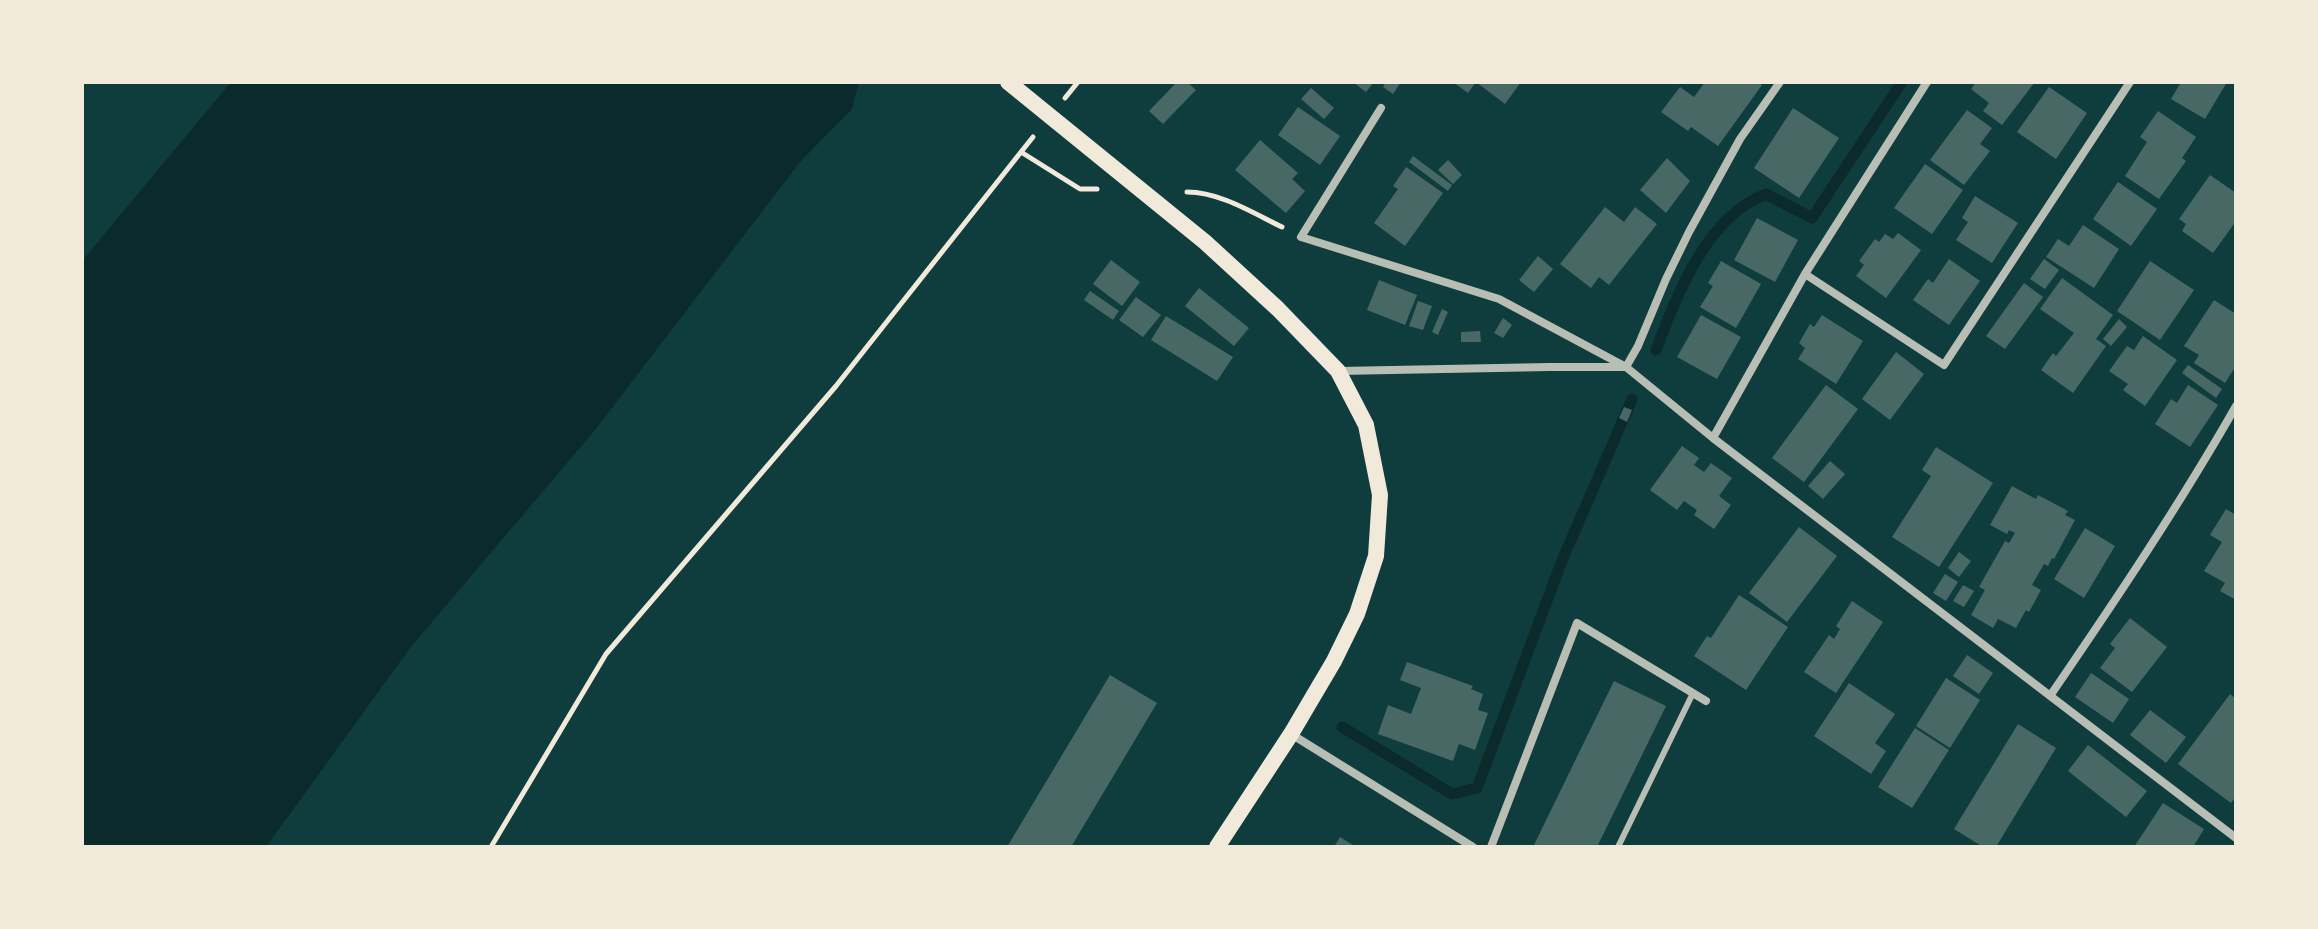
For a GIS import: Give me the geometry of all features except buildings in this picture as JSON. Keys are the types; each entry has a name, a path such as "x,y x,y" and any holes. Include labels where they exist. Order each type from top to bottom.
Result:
{"main road":[{"path":"1008,82 1205,242 1278,309 1338,371 1366,425 1380,495 1376,556 1352,626 1291,734 1217,847"}],"street":[{"path":"1626,367 1689,232 1740,139 1780,82"},
{"path":"1713,438 1805,274 1927,82"},
{"path":"1805,274 1944,365 2130,82"},
{"path":"1381,108 1301,237 1499,299 1626,367 1713,438 2236,838"},
{"path":"1338,371 1626,367"},
{"path":"2050,696 2194,480 2236,406"},
{"path":"1491,847 1577,623 1706,701"},
{"path":"1291,734 1473,847"},
{"path":"1453,847 1459,837"}],"lane":[{"path":"1618,847 1693,693"}],"path":[{"path":"491,847 606,654 836,386 1021,152 1080,189 1110,189"},
{"path":"1185,191 1200,192 1244,209 1301,237"}],"water":[{"path":"231,82 859,82 852,109 800,162 595,430 410,648 266,847 82,847 82,261"}],"waterway":[{"path":"1656,350 1696,260 1726,220 1766,194 1812,218 1902,82"},
{"path":"1342,727 1452,794 1477,788 1561,563 1632,399"}]}
